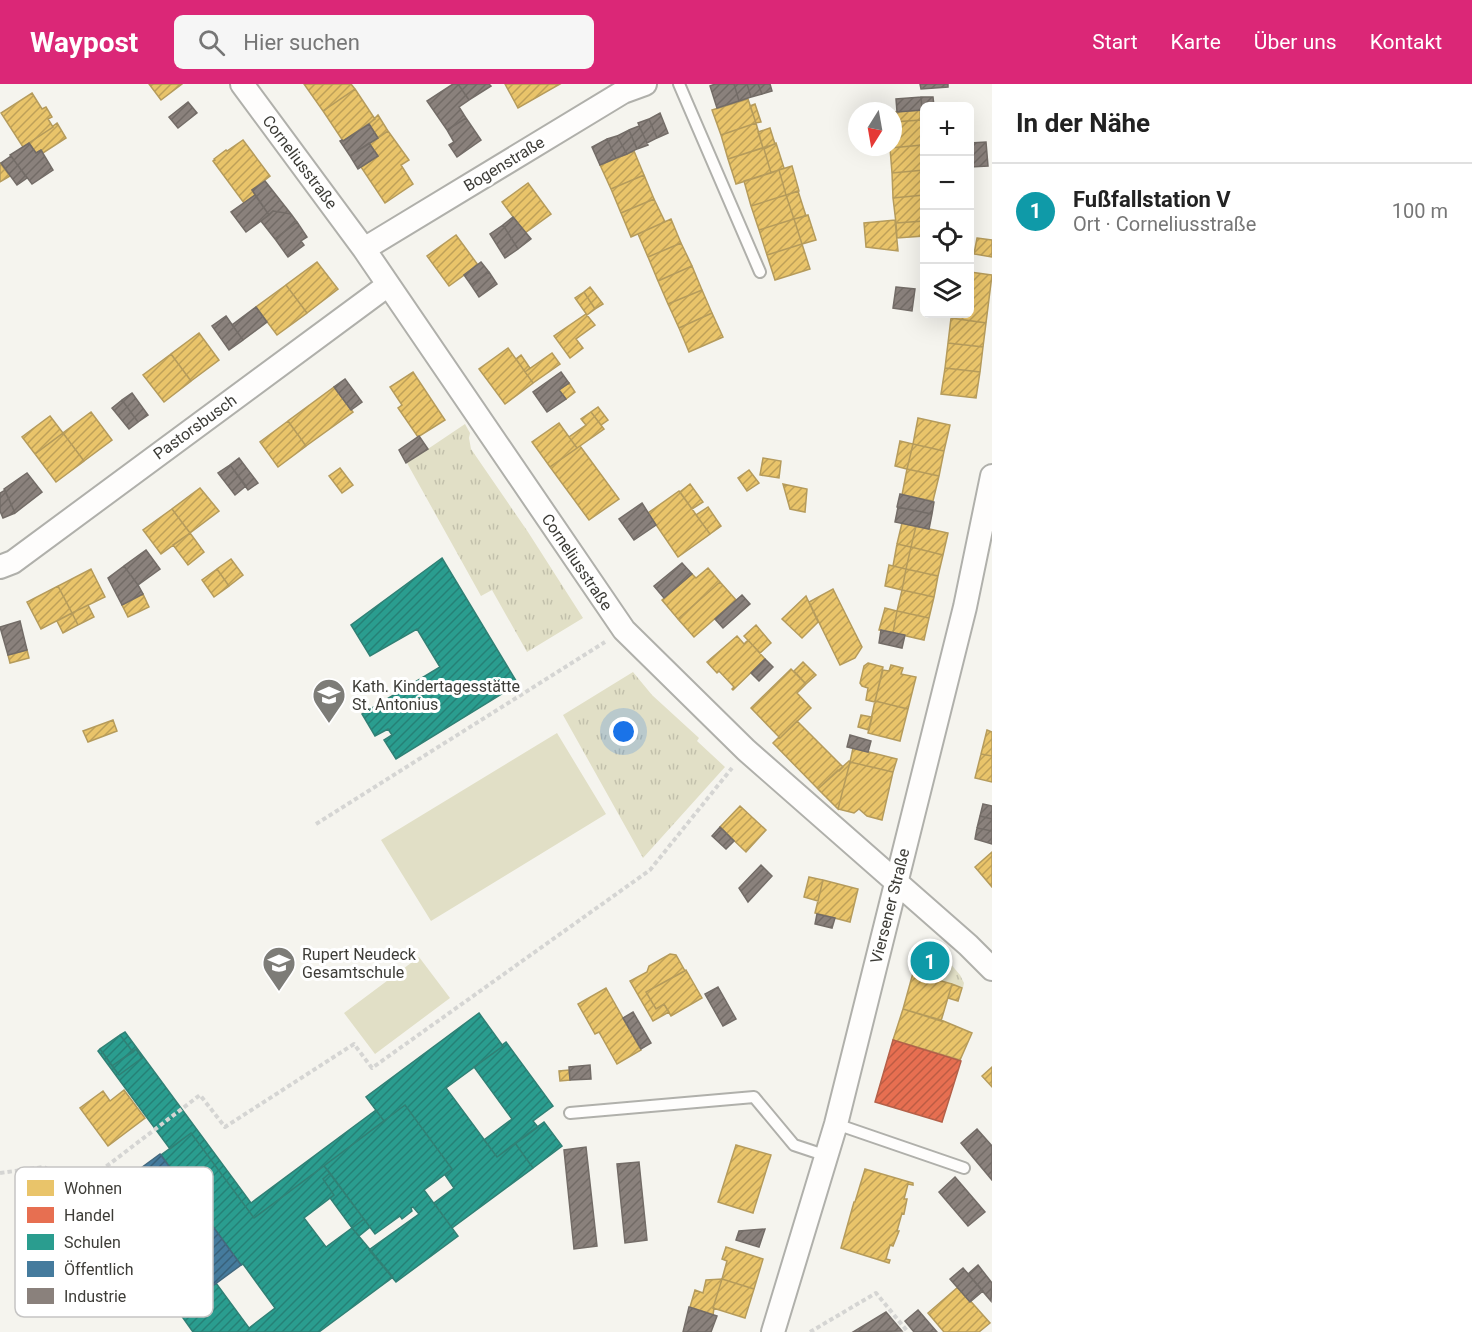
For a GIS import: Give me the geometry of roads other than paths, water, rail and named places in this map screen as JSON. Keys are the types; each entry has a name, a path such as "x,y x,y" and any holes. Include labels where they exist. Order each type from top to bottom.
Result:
{"street":[{"name":"Corneliusstraße","path":"242,84 364,249 624,630 746,750 968,945 992,969"},
{"name":"Bogenstraße","path":"364,249 623,92 645,84"},
{"name":"Pastorsbusch","path":"0,567 13,562 388,285"},
{"name":"Viersener Straße","path":"773,1332 836,1124 962,618 992,476"}],"lane":[{"path":"679,84 760,272"},
{"path":"570,1113 754,1097 794,1144 827,1156"},
{"path":"836,1124 964,1168"}],"place":[{"name":"Kath. Kindertagesstätte St. Antonius","path":"329,724"},
{"name":"Fußfallstation V","path":"930,961"},
{"name":"Rupert Neudeck Gesamtschule","path":"279,992"}]}
